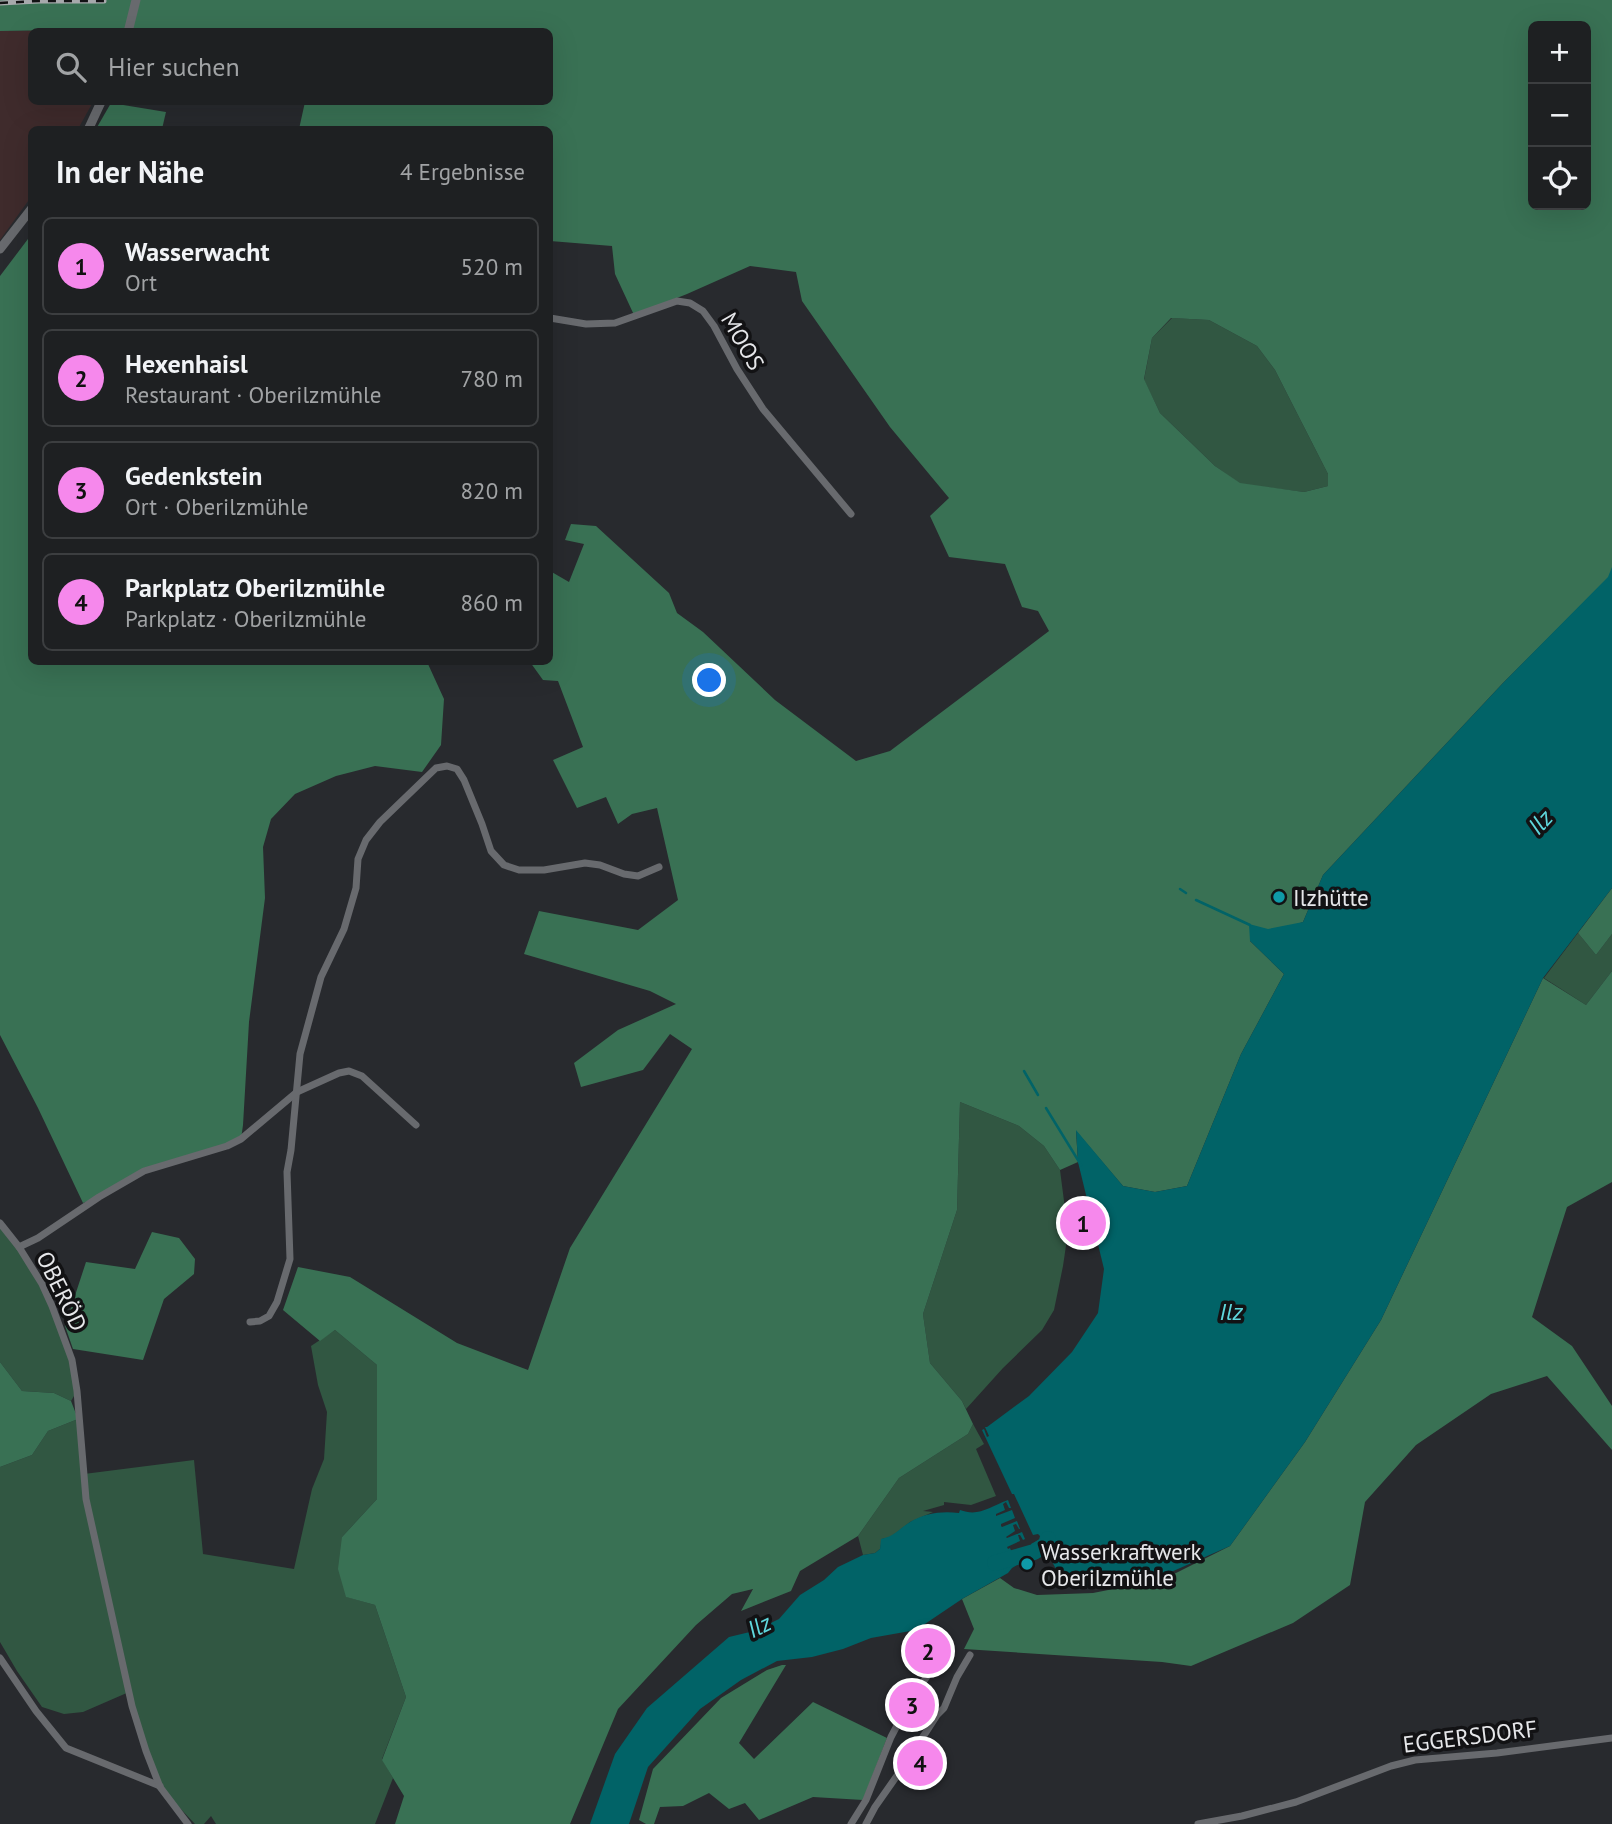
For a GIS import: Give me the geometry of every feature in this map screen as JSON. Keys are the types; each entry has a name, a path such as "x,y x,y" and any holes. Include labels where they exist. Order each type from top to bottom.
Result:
{"street":[{"path":"129,28 136,0"},
{"path":"90,126 100,105"},
{"path":"0,249 28,213"},
{"name":"MOOS","path":"553,318 586,324 615,323 677,301 690,303 703,312 714,326 763,409 851,514"},
{"path":"250,1322 269,1317 277,1302 290,1259 287,1172 300,1054 321,977 344,929 356,888 358,859 366,840 380,822 436,768 447,766 457,769 464,780 491,851 504,865 519,870 544,870 584,863 638,876 659,867"},
{"name":"OBERÖD","path":"188,1824 160,1787 132,1706 86,1499 72,1360 42,1284 19,1247 38,1238 144,1171 227,1146 245,1136 297,1092 349,1071 362,1076 416,1125"},
{"path":"0,1223 19,1247"},
{"path":"851,1824 866,1800 891,1737 911,1699 947,1647"},
{"path":"866,1824 944,1708 957,1677 970,1656"},
{"path":"0,1658 36,1711 66,1748 160,1787"},
{"name":"EGGERSDORF","path":"1198,1824 1296,1802 1391,1766 1415,1760 1497,1753 1612,1738"}],"shaded area":[{"path":"0,31 28,31 28,105 91,105 80,126 28,126 28,201 0,240"}],"green space":[{"path":"0,0 1612,0 1610,576 1503,683 1323,875 1303,922 1250,941 1284,974 1241,1054 1187,1186 1155,1192 1123,1186 1076,1131 1078,1162 1060,1170 1044,1146 1019,1126 960,1102 957,1210 923,1314 930,1363 962,1401 973,1424 968,1434 899,1478 858,1536 800,1571 791,1591 741,1611 753,1589 732,1594 696,1625 618,1709 570,1824 395,1824 404,1796 382,1760 406,1697 375,1605 346,1597 338,1569 342,1537 377,1499 377,1365 335,1330 320,1341 283,1310 298,1267 350,1277 457,1343 528,1370 570,1248 692,1049 670,1034 643,1070 581,1087 574,1063 618,1030 676,1004 650,991 524,954 539,911 638,930 678,900 657,808 632,814 618,824 606,797 577,808 553,760 583,747 558,681 543,680 532,665 553,665 553,573 569,582 584,544 565,540 571,524 596,526 669,593 677,613 703,632 775,700 856,761 890,751 1049,631 1038,611 1022,607 1005,564 949,557 930,516 949,498 890,427 802,301 796,272 750,266 634,315 615,274 612,246 553,241 553,126 300,126 304,105 553,105 553,28 28,28 28,31 0,31","holes":["1171,318 1209,320 1257,346 1275,370 1328,474 1328,486 1304,492 1240,483 1215,466 1160,413 1144,379 1152,338"]},
{"path":"110,105 166,112 163,126 98,126"},
{"path":"28,239 28,665 428,665 444,699 441,745 422,772 375,766 336,776 295,794 271,819 263,847 265,898 249,1022 241,1139 144,1171 99,1197 83,1203 0,1035 0,276"},
{"path":"1172,318 1209,320 1257,346 1275,370 1328,474 1328,486 1304,492 1240,484 1215,466 1160,413 1144,380 1152,338"},
{"path":"1612,888 1612,934 1596,955 1578,933"},
{"path":"1578,933 1596,955 1612,934 1612,971 1586,1005 1544,978"},
{"path":"1612,971 1612,1182 1567,1207 1532,1317 1572,1346 1612,1406 1612,1450 1547,1376 1491,1394 1416,1445 1365,1502 1350,1585 1293,1623 1191,1666 964,1649 974,1629 962,1599 1000,1578 1014,1588 1037,1595 1093,1593 1164,1579 1230,1546 1305,1442 1381,1320 1543,978 1586,1005"},
{"path":"960,1102 1019,1126 1044,1146 1060,1170 1068,1232 1054,1310 1042,1330 966,1409 930,1363 923,1314 957,1210"},
{"path":"0,1223 19,1247 61,1326 77,1391 71,1401 54,1393 22,1391 0,1362"},
{"path":"152,1232 179,1238 195,1259 194,1274 164,1299 143,1360 73,1349 65,1326 86,1262 135,1269"},
{"path":"335,1330 377,1365 377,1499 342,1537 347,1597 375,1605 406,1697 382,1759 393,1778 375,1824 216,1824 211,1816 204,1824 195,1824 160,1787 129,1692 83,1712 64,1714 42,1707 0,1642 0,1467 32,1455 48,1431 78,1419 84,1474 194,1460 203,1554 294,1569 312,1489 324,1459 327,1412 318,1385 311,1346"},
{"path":"0,1362 22,1391 54,1393 71,1401 78,1419 48,1431 32,1455 0,1467"},
{"path":"973,1424 984,1444 976,1449 996,1496 971,1505 944,1502 944,1505 923,1511 933,1512 910,1522 891,1537 882,1539 880,1549 875,1553 863,1555 858,1536 899,1478 968,1434"},
{"path":"786,1665 739,1743 754,1759 813,1702 887,1738 863,1800 813,1797 759,1820 745,1803 729,1809 709,1793 683,1806 660,1807 654,1824 639,1820 653,1769 721,1698 767,1670"}],"water":[{"name":"Ilz","path":"1612,567 1612,888 1543,978 1381,1320 1305,1442 1230,1546 1162,1576 1076,1588 1069,1585 1048,1554 1036,1556 1031,1544 1039,1540 1040,1536 1033,1535 982,1430 989,1436 985,1427 1029,1396 1072,1352 1098,1313 1104,1269 1078,1162 1076,1130 1123,1186 1155,1192 1187,1186 1241,1054 1284,974 1250,941 1249,924 1268,929 1303,922 1323,875 1503,683 1608,577"},
{"path":"1008,1500 1011,1508 1006,1502 1003,1504 1005,1510 996,1516 1012,1510 1015,1518 1001,1526 1017,1521 1020,1529 1016,1524 1013,1525 1015,1531 1006,1537 1022,1532 1025,1539 1018,1535 1020,1541 1007,1547 1010,1548 1017,1565 1008,1573 962,1599 916,1630 871,1638 812,1657 777,1661 741,1680 700,1709 648,1767 629,1824 590,1824 615,1754 647,1708 729,1637 754,1631 779,1619 800,1595 824,1580 838,1567 863,1555 875,1553 880,1549 881,1539 916,1519 934,1513 959,1513 960,1510 979,1512"}],"waterway":[{"path":"1180,889 1186,893"},
{"path":"1196,900 1250,925"},
{"path":"1024,1071 1038,1095"},
{"path":"1046,1108 1081,1165"},
{"name":"Ilz","path":"995,1563 1034,1552 1048,1543 1048,1539"}],"railway":[{"path":"0,3 104,1"}],"place":[{"name":"Ilzhütte","path":"1279,897"},
{"name":"Wasserwacht","path":"1083,1223"},
{"name":"Wasserkraftwerk Oberilzmühle","path":"1027,1564"},
{"name":"Hexenhaisl","path":"928,1651"},
{"name":"Gedenkstein","path":"912,1705"},
{"name":"Parkplatz Oberilzmühle","path":"920,1763"}]}
